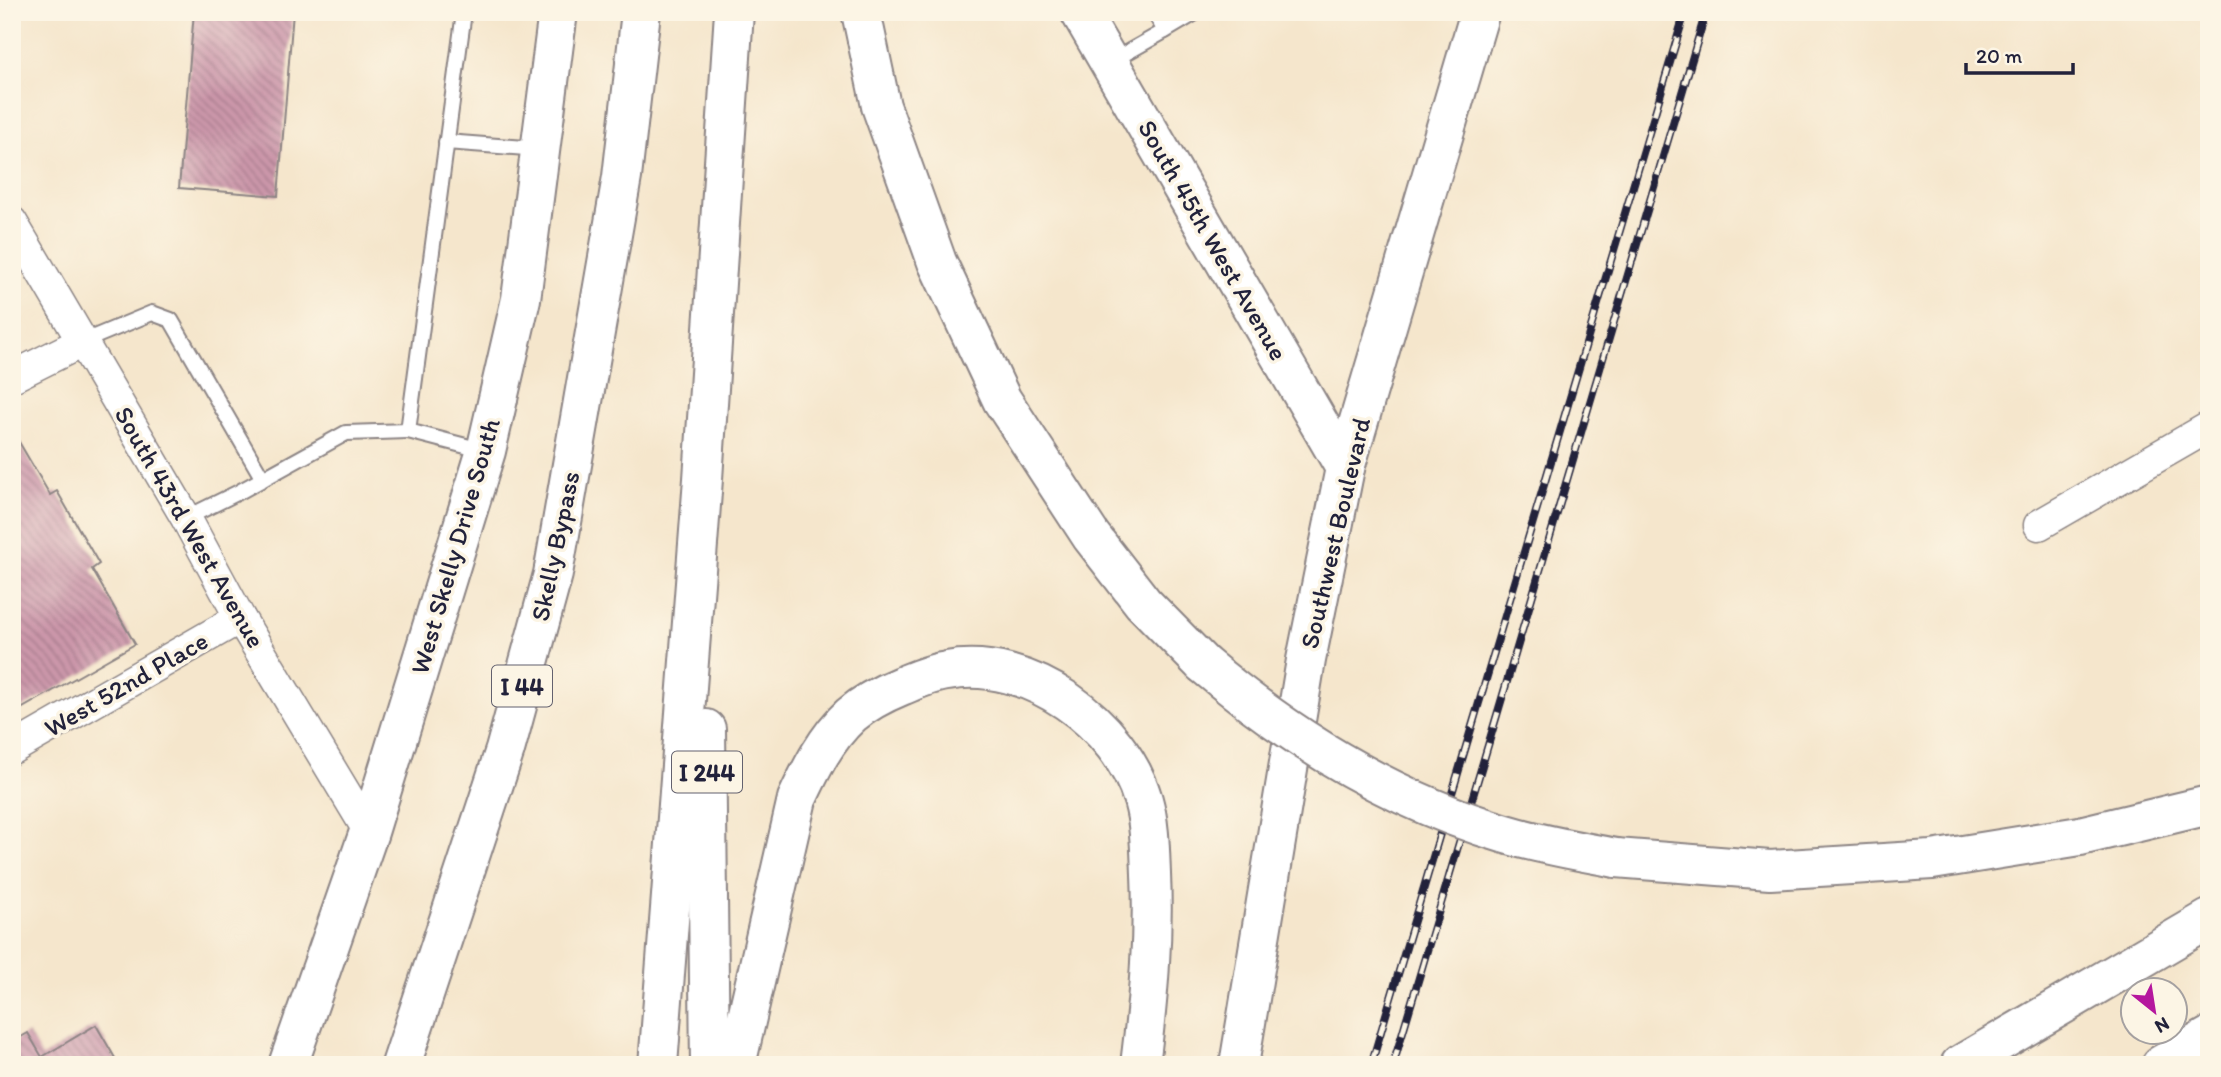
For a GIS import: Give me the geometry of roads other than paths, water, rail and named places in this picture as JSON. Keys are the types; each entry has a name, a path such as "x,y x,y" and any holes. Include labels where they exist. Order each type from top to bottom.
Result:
{"main road":[{"name":"West Skelly Drive South","path":"288,1065 369,832 486,451 520,299 558,12"},
{"name":"Skelly Bypass","path":"401,1065 505,750 553,574 622,177 641,12"},
{"path":"658,1065 704,479 734,12"},
{"path":"861,12 881,106 937,262 1002,400 1091,536 1143,603 1203,664 1247,700 1344,765 1396,792 1452,816 1558,848 1616,858 1770,870 1932,860 2081,836 2209,805"},
{"name":"South 45th West Avenue","path":"1080,12 1345,468"},
{"name":"Southwest Boulevard","path":"1239,1065 1306,660 1345,468 1480,12"},
{"name":"I 244","path":"704,479 710,1065"},
{"path":"736,1065 797,799 810,769 828,741 852,715 883,693 948,670 980,670 1018,677 1050,690 1079,708 1107,734 1132,772 1150,835 1153,916 1149,995 1140,1065"},
{"path":"1960,1065 2209,919"},
{"path":"2161,1065 2209,1037"}],"street":[{"name":"South 43rd West Avenue","path":"12,222 186,518 240,618 369,832"},
{"path":"12,377 82,342"},
{"path":"2039,525 2209,427"},
{"name":"West 52nd Place","path":"12,749 240,618"}],"lane":[{"path":"408,431 464,12"},
{"path":"1154,12 1165,31"},
{"path":"1109,63 1198,12"},
{"path":"446,142 540,149"},
{"path":"82,342 152,313 171,320 263,479"},
{"path":"186,518 346,433 408,431 486,451"}],"railway":[{"path":"1371,1065 1685,12"},
{"path":"1393,1065 1706,12"}]}
